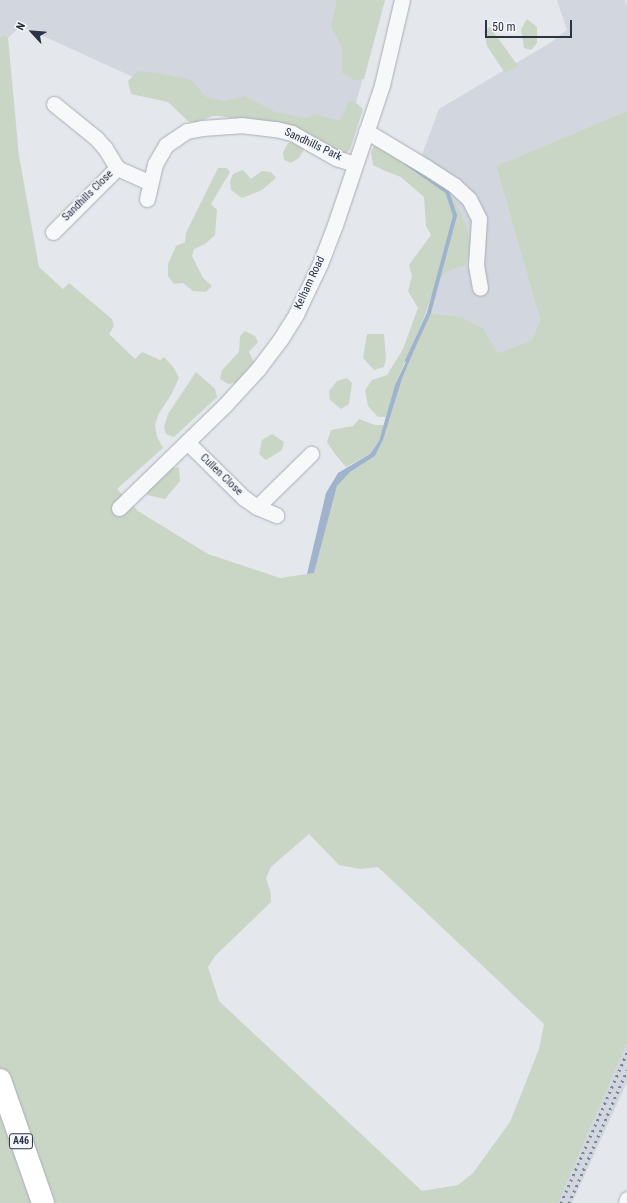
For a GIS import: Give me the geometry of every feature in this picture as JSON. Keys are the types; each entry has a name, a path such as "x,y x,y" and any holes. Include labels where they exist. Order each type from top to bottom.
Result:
{"highway":[{"name":"A46","path":"0,1080 43,1203"}],"street":[{"name":"Kelham Road","path":"119,508 226,405 258,370 287,329 306,295 320,264 382,85 402,0"},
{"name":"Sandhills Close","path":"54,104 96,138 105,148 117,168 150,184"},
{"name":"Sandhills Park","path":"147,199 155,164 166,145 187,131 202,128 241,125 276,129 292,133 336,158 355,164"},
{"path":"366,131 455,186 469,199 479,219 476,265 480,288"},
{"name":"Sandhills Close","path":"54,223 117,168"},
{"name":"Cullen Close","path":"186,442 244,498 257,507 276,515"},
{"path":"257,507 311,454"},
{"path":"626,1203 627,1199"}],"shaded area":[{"path":"0,0 385,0 344,145 142,81 21,26 8,38 5,35 0,37"},
{"path":"557,0 625,0 627,6 627,111 496,166 540,320 532,340 498,353 483,328 461,317 429,313 455,216 449,189 417,168 439,109 550,43 567,30"},
{"path":"627,1043 627,1082 572,1203 558,1203"}],"green space":[{"path":"337,0 385,0 364,79 354,80 342,73 342,47 331,27"},
{"path":"527,19 537,27 537,43 531,50 524,48 521,29"},
{"path":"490,27 518,66 505,73 487,46 484,31"},
{"path":"5,35 8,38 19,156 39,267 63,289 69,283 112,319 114,326 109,334 135,359 142,352 160,360 164,357 174,368 179,378 171,395 159,413 155,425 157,437 163,448 117,489 138,511 208,554 280,578 314,573 337,486 350,472 375,456 383,440 402,379 429,313 461,317 483,328 498,353 532,340 540,320 496,166 627,111 627,1043 558,1203 0,1203 0,37","holes":["309,834 339,865 360,869 378,867 544,1024 539,1049 510,1122 473,1173 458,1185 422,1191 219,1001 208,967 215,956 271,902 271,894 266,878 271,867"]},
{"path":"139,71 158,73 191,80 206,97 224,101 245,96 275,112 305,118 315,114 340,121 349,101 354,101 363,109 350,150 341,157 241,120 212,116 196,123 188,121 168,102 131,94 128,81"},
{"path":"297,141 305,148 299,158 291,163 284,160 283,152 288,143"},
{"path":"376,143 443,187 454,200 466,225 472,250 464,266 448,271 437,280 425,315 395,385 386,417 378,417 368,406 365,390 372,380 387,375 403,349 418,308 408,291 412,276 409,265 431,235 426,226 424,197 401,177 373,165 371,152"},
{"path":"218,168 227,168 230,172 211,204 217,210 215,235 205,244 194,249 192,256 203,278 212,286 206,292 193,291 183,283 174,284 168,276 168,264 176,246 185,242 186,233"},
{"path":"243,170 251,179 262,171 271,172 276,178 262,190 242,198 231,190 230,181 233,174"},
{"path":"245,331 255,336 258,342 249,352 254,362 236,383 228,384 220,379 222,370 239,352 240,336"},
{"path":"367,334 384,334 386,358 384,367 374,370 363,358"},
{"path":"196,372 215,389 217,397 174,437 166,434 164,427 168,414"},
{"path":"347,378 352,383 349,404 341,409 330,400 329,391 337,381"},
{"path":"359,419 375,425 384,425 379,441 370,454 346,467 327,442 331,430 353,426"},
{"path":"272,434 284,442 282,450 266,460 259,454 262,440"},
{"path":"179,467 180,481 165,499 147,495 151,485 169,469"}],"water":[{"path":"429,313 402,379 383,440 375,456 350,472 337,486 314,573 307,574 326,493 338,473 370,454 379,441 395,385"}],"waterway":[{"path":"407,164 447,192 455,216 429,313 407,361"}],"railway":[{"path":"561,1203 627,1053"},
{"path":"569,1203 627,1070"}]}
